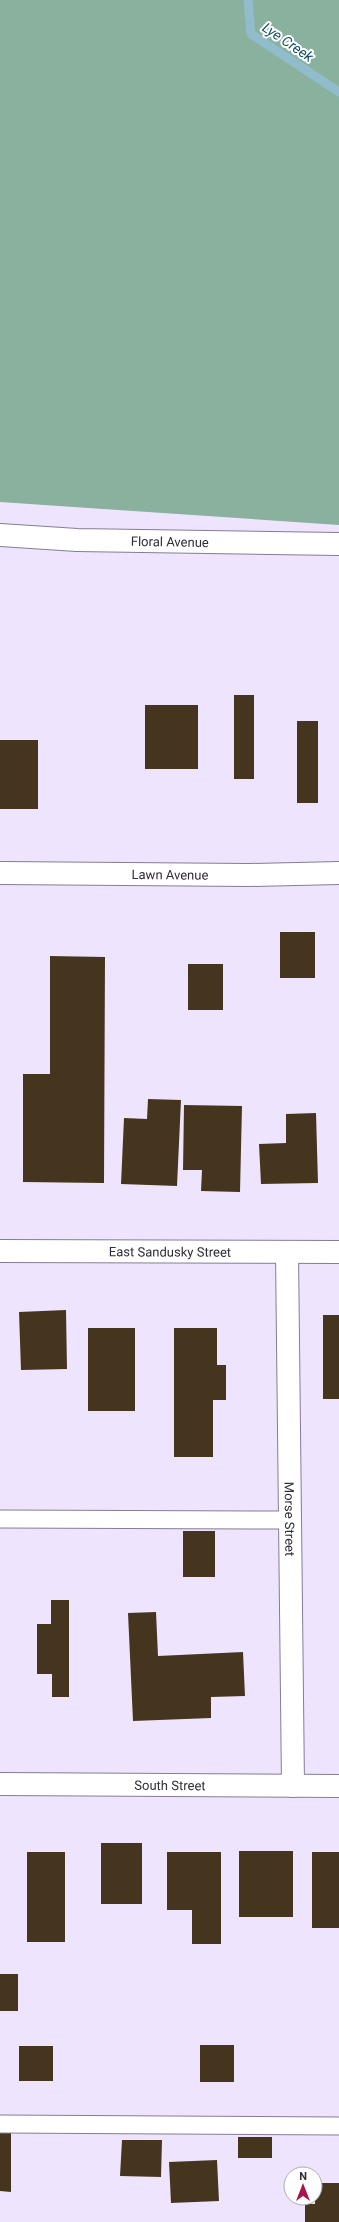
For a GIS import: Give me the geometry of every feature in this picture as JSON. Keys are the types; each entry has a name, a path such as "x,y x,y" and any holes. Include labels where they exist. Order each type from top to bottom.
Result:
{"street":[{"name":"Floral Avenue","path":"0,535 77,540 339,544"},
{"name":"Lawn Avenue","path":"0,873 339,873"},
{"name":"East Sandusky Street","path":"0,1251 339,1252"},
{"name":"Morse Street","path":"287,1252 293,1786"},
{"name":"South Street","path":"0,1784 339,1786"}],"lane":[{"path":"0,1519 290,1520"},
{"path":"0,2124 339,2126"}],"green space":[{"path":"0,0 339,0 339,525 0,502"}],"building":[{"path":"234,695 254,695 254,779 234,779"},
{"path":"145,705 198,705 198,769 145,769"},
{"path":"297,721 318,721 318,803 297,803"},
{"path":"0,740 38,740 38,809 0,809"},
{"path":"280,932 315,932 315,978 280,978"},
{"path":"50,956 105,957 104,1183 23,1182 23,1074 50,1074"},
{"path":"188,964 223,964 223,1010 188,1010"},
{"path":"148,1099 181,1100 177,1186 121,1184 124,1118 147,1119"},
{"path":"184,1105 242,1106 240,1192 201,1191 202,1170 183,1170"},
{"path":"316,1113 318,1183 261,1184 259,1144 286,1143 286,1114"},
{"path":"66,1310 67,1369 21,1370 19,1312"},
{"path":"323,1315 339,1315 339,1399 323,1399"},
{"path":"88,1328 135,1328 135,1411 88,1411"},
{"path":"174,1328 217,1328 217,1365 226,1365 226,1400 213,1400 213,1457 174,1457"},
{"path":"183,1531 215,1531 215,1577 183,1577"},
{"path":"51,1600 69,1600 69,1697 52,1697 52,1674 37,1674 37,1624 51,1624"},
{"path":"156,1612 158,1656 243,1652 245,1696 211,1697 211,1718 133,1721 128,1613"},
{"path":"101,1843 142,1843 142,1904 101,1904"},
{"path":"239,1851 293,1851 293,1917 239,1917"},
{"path":"27,1852 65,1852 65,1942 27,1942"},
{"path":"167,1852 221,1852 221,1944 192,1944 192,1910 167,1910"},
{"path":"312,1852 339,1852 339,1928 312,1928"},
{"path":"0,1974 18,1974 18,2011 0,2011"},
{"path":"200,2045 234,2045 234,2082 200,2082"},
{"path":"19,2046 53,2046 53,2081 19,2081"},
{"path":"11,2131 11,2192 0,2191 0,2132"},
{"path":"238,2137 272,2137 272,2158 238,2158"},
{"path":"122,2140 162,2140 161,2177 120,2176"},
{"path":"217,2160 219,2201 171,2203 169,2162"},
{"path":"323,2183 339,2183 339,2222 305,2222 305,2206 323,2206"}],"waterway":[{"name":"Lye Creek","path":"248,0 251,34 339,92"}]}
